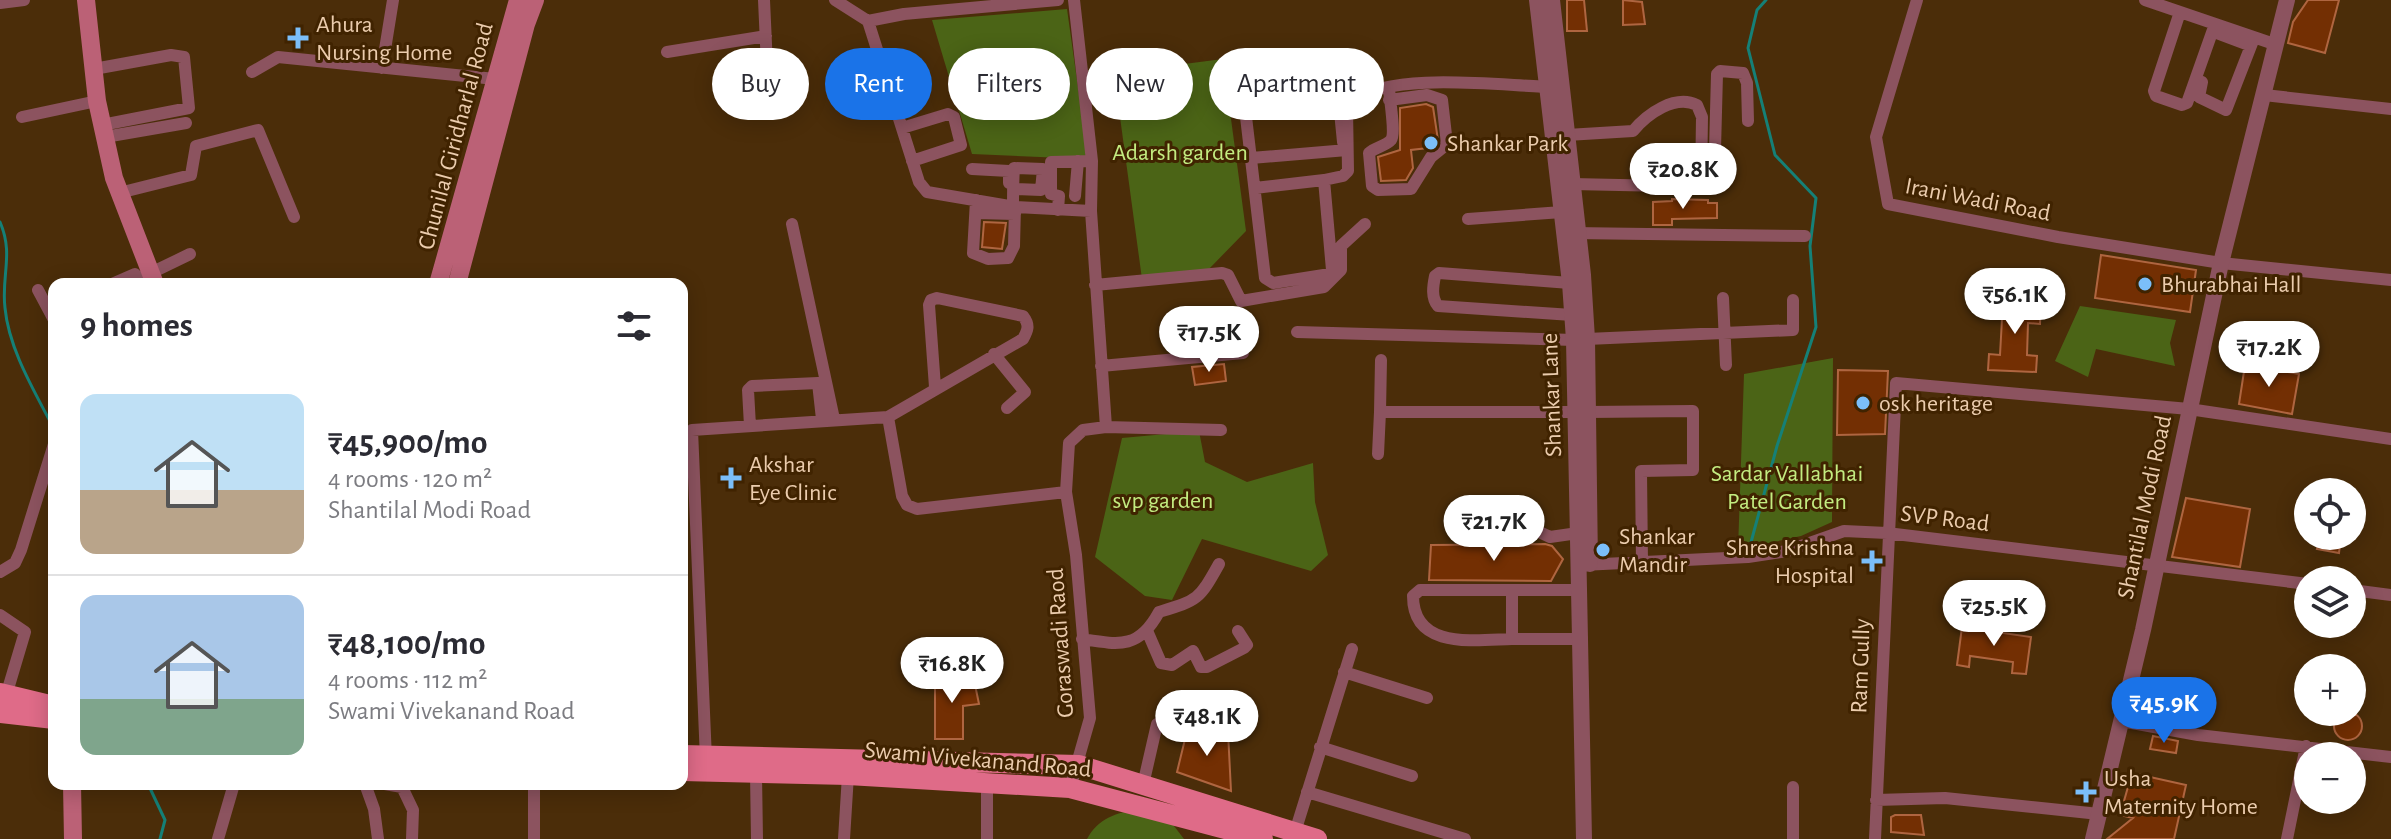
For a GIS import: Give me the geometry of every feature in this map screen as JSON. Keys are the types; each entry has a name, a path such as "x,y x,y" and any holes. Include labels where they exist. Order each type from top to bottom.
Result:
{"main road":[{"path":"86,0 103,131 119,193 152,275"},
{"name":"Chunilal Giridharlal Road","path":"440,278 518,0"},
{"name":"Chunilal Giridharlal Road","path":"459,278 535,0"},
{"path":"2,703 48,706"},
{"path":"2,703 48,717"},
{"name":"Swami Vivekanand Road","path":"688,757 756,774 848,775 1070,788 1263,839"},
{"name":"Swami Vivekanand Road","path":"688,769 706,764 1079,765 1317,839"},
{"path":"72,790 73,839"}],"street":[{"path":"0,3 24,0"},
{"path":"382,68 393,0"},
{"path":"764,0 766,48"},
{"path":"835,0 868,21 919,182 927,192 976,206 1091,211"},
{"path":"868,21 904,14 1058,0"},
{"path":"1074,0 1092,161 1091,211 1106,427 1221,430"},
{"name":"Shankar Lane","path":"1537,0 1567,135 1572,184 1572,315 1580,340"},
{"name":"Shankar Lane","path":"1552,0 1562,212 1572,233 1580,340 1594,839"},
{"name":"Irani Wadi Road","path":"1917,0 1876,137 1888,204 2058,237 2221,263"},
{"path":"2145,0 2252,42 2277,45"},
{"name":"Shantilal Modi Road","path":"2093,839 2221,263 2287,0"},
{"path":"2179,15 2154,91 2156,96 2182,105 2187,103 2217,29"},
{"path":"2217,29 2198,91 2201,99 2223,110 2230,105 2252,42"},
{"path":"667,52 766,36"},
{"path":"94,69 179,54 184,57 189,108 103,131"},
{"path":"252,72 278,57 495,79"},
{"path":"1572,184 1715,185 1717,74 1720,71 1743,73 1747,83 1748,121"},
{"path":"1255,188 1324,180 1343,176 1348,171 1337,82 1331,80 1248,90 1244,100 1265,278 1273,283 1330,274 1332,270 1324,180"},
{"path":"1389,94 1464,82 1554,87"},
{"path":"1384,94 1389,94 1436,95 1442,100 1447,144 1431,157 1411,189 1378,190 1372,186 1369,153 1390,142 1393,136 1389,94"},
{"path":"2264,95 2391,109"},
{"path":"22,117 97,101"},
{"path":"1567,135 1633,131 1650,114 1682,102 1691,102 1697,105 1702,117 1701,186"},
{"path":"902,128 948,114 954,117 961,145 912,161"},
{"path":"1347,150 1350,144 1348,120"},
{"path":"103,131 186,123"},
{"path":"119,193 191,175 196,146 258,130 294,217"},
{"path":"1251,158 1347,150"},
{"path":"1058,210 1078,161"},
{"path":"1066,196 1051,194 1051,162 1092,161"},
{"path":"976,206 973,253 988,259 1004,260 1014,246 1013,189 1015,166 1043,169 1042,188 1013,189"},
{"path":"972,169 1009,171 1013,208"},
{"path":"1038,190 1038,208"},
{"path":"1468,219 1562,212"},
{"path":"792,224 828,419"},
{"path":"1095,285 1222,273 1228,275 1241,301 1324,287 1336,279 1341,270 1341,246 1365,224"},
{"path":"1572,233 1805,236"},
{"path":"152,275 190,254"},
{"path":"2221,263 2391,280"},
{"path":"1570,283 1439,273 1433,286 1434,301 1438,306 1572,315"},
{"path":"38,290 48,309"},
{"path":"706,764 692,430 888,417 935,387 1023,339 1028,331 1028,322 1023,316 937,298 931,300 935,387"},
{"path":"1723,298 1726,365"},
{"path":"1297,332 1580,340 1793,330 1793,300"},
{"path":"1101,366 1243,353"},
{"path":"994,354 1025,392 1007,408"},
{"path":"1378,454 1381,360"},
{"path":"750,426 748,390 752,386 818,383 828,419"},
{"name":"Ram Gully","path":"1875,839 1896,383 2189,409"},
{"path":"2189,409 2391,439"},
{"path":"1380,412 1693,411 1693,470 1641,471 1642,562"},
{"name":"Shankar Lane","path":"1582,412 1578,533 1585,565 1581,590 1584,839"},
{"path":"888,417 902,496 907,505 917,509 1066,492"},
{"name":"Goraswadi Raod","path":"1070,788 1090,718 1076,555 1066,492 1069,443 1083,430 1106,427"},
{"path":"0,572 15,563 21,550 48,463"},
{"path":"1503,515 1550,537 1578,533"},
{"name":"SVP Road","path":"1585,565 1748,557 1787,551 1844,531 1887,533 2294,582"},
{"path":"1082,639 1111,643 1133,641 1148,633 1159,612 1190,603 1202,594 1219,564"},
{"path":"1581,590 1420,590 1413,596 1419,620 1426,631 1437,637 1465,640 1582,639"},
{"path":"1512,590 1512,639"},
{"path":"2366,592 2391,595"},
{"path":"0,615 25,632 2,703"},
{"path":"1148,633 1161,663 1172,665 1193,651 1201,667 1207,667 1247,645 1238,631"},
{"path":"1295,832 1352,649"},
{"path":"1344,672 1427,698"},
{"path":"2121,721 2198,735 2294,745"},
{"path":"1143,785 1157,724"},
{"path":"1320,747 1412,776"},
{"path":"2366,754 2391,757"},
{"path":"756,774 757,839"},
{"path":"844,839 848,775"},
{"path":"987,784 987,839"},
{"path":"1793,787 1793,839"},
{"path":"218,839 232,790"},
{"path":"367,790 374,809 378,839"},
{"path":"403,790 413,810 415,830 412,839"},
{"path":"534,790 534,839"},
{"path":"1307,792 1465,839"},
{"path":"1876,800 1945,798 2099,814"},
{"path":"2287,839 2294,805"}],"green space":[{"path":"1067,9 1088,159 972,154 962,120 1070,120 1070,48 948,48 948,74 932,20"},
{"name":"Adarsh garden","path":"1209,61 1209,120 1231,120 1246,231 1208,270 1142,279 1120,120 1193,120 1193,63"},
{"path":"2080,306 2176,320 2170,343 2175,366 2096,349 2088,377 2055,361"},
{"name":"Sardar Vallabhai Patel Garden","path":"1833,358 1832,522 1801,536 1738,550 1744,374"},
{"name":"svp garden","path":"1199,431 1205,462 1247,482 1313,463 1315,502 1328,555 1311,571 1202,539 1172,600 1145,596 1095,557 1122,438"},
{"path":"1138,810 1171,822 1184,839 1087,839 1108,818"}],"building":[{"path":"1567,0 1584,0 1587,31 1567,31"},
{"path":"1623,0 1642,2 1645,24 1623,25"},
{"path":"2308,0 2339,0 2325,53 2288,43 2293,22"},
{"name":"Shankar Park","path":"1426,104 1433,107 1438,140 1428,148 1411,150 1413,168 1406,180 1381,181 1378,157 1400,150 1400,108"},
{"path":"1672,199 1717,203 1717,218 1672,219 1672,225 1653,225 1653,202"},
{"path":"984,222 1006,223 1002,249 982,247"},
{"name":"Bhurabhai Hall","path":"2101,255 2196,270 2190,312 2095,298"},
{"path":"1993,301 2041,303 2040,324 2028,323 2027,355 2037,356 2036,372 1988,370 1989,354 2000,355 2002,319 1993,319"},
{"path":"1224,364 1226,381 1195,385 1192,367"},
{"path":"2245,365 2299,374 2292,414 2239,404"},
{"name":"osk heritage","path":"1838,370 1888,371 1885,434 1837,435"},
{"path":"2186,498 2250,509 2240,567 2172,557"},
{"path":"1431,545 1552,546 1563,559 1551,581 1429,580"},
{"path":"1962,627 2031,637 2026,674 2012,673 2013,662 1970,656 1969,667 1957,665"},
{"path":"935,674 955,674 955,677 974,680 979,704 963,706 963,739 935,739"},
{"path":"2334,726 2362,726 2354,739 2342,739"},
{"path":"1187,731 1228,732 1231,791 1177,772"},
{"path":"2153,736 2178,741 2176,753 2150,749"},
{"path":"2132,773 2186,785 2174,839 2107,839 2133,818 2120,815"},
{"path":"1921,815 1924,835 1891,832 1891,817"}],"waterway":[{"path":"1750,546 1777,446 1816,327 1810,246 1816,198 1775,155 1748,48 1757,10 1766,0"},
{"path":"0,222 7,255 4,296 7,324 24,370 48,417"},
{"path":"151,790 165,820 160,839"}],"place":[{"name":"Ahura Nursing Home","path":"298,38"},
{"name":"Shankar Park","path":"1431,143"},
{"name":"Bhurabhai Hall","path":"2145,284"},
{"name":"osk heritage","path":"1863,403"},
{"name":"Akshar Eye Clinic","path":"731,478"},
{"name":"Shankar Mandir","path":"1603,550"},
{"name":"Shree Krishna Hospital","path":"1872,561"},
{"name":"Usha Maternity Home","path":"2086,792"}]}
